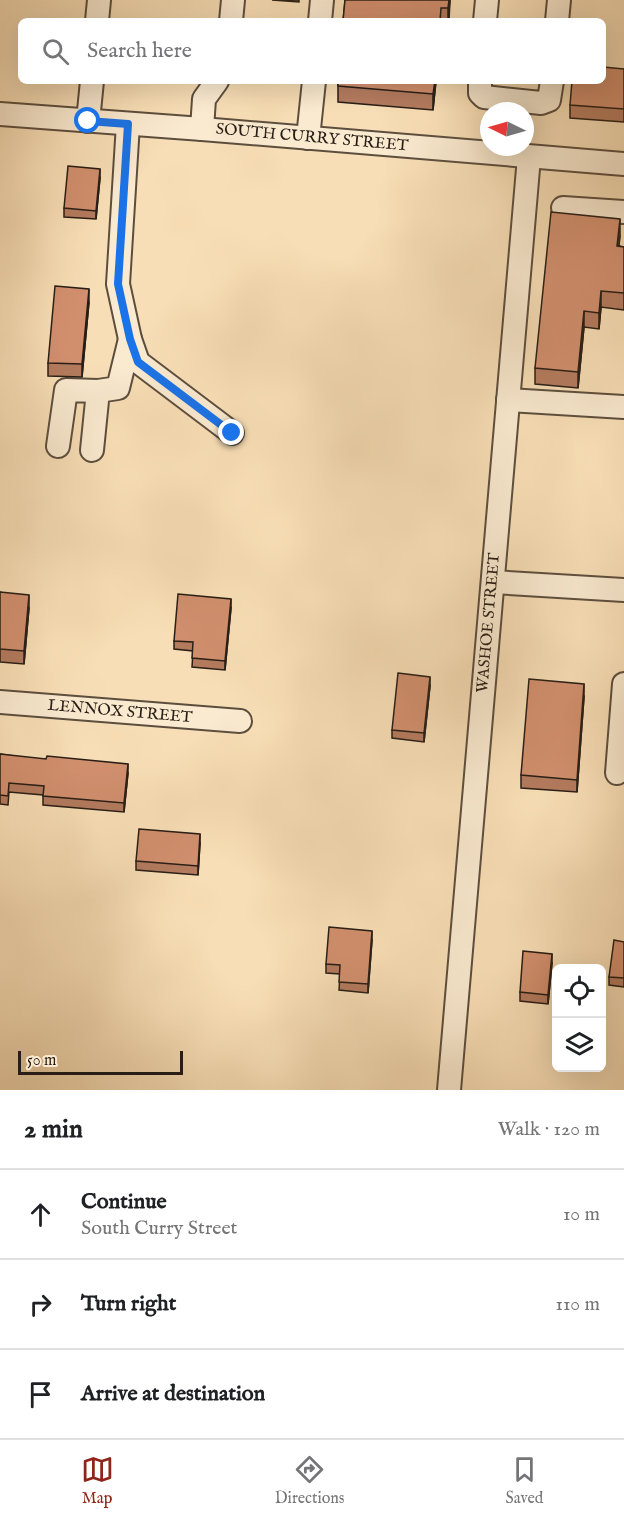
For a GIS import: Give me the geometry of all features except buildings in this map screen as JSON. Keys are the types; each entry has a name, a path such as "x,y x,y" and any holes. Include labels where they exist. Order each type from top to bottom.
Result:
{"street":[{"path":"98,18 99,0"},
{"path":"231,18 233,0"},
{"path":"320,18 322,0"},
{"path":"485,18 487,0"},
{"path":"557,18 559,0"},
{"path":"88,121 92,84"},
{"path":"202,129 204,99 215,84"},
{"path":"308,138 314,84"},
{"path":"480,84 480,93 484,97 500,102"},
{"path":"534,103 549,100 552,84"},
{"name":"SOUTH CURRY STREET","path":"0,114 480,149"},
{"path":"128,124 118,284 130,339 138,362 232,433"},
{"name":"SOUTH CURRY STREET","path":"525,156 624,164"},
{"name":"WASHOE STREET","path":"449,1090 529,157"},
{"path":"563,208 624,212"},
{"path":"58,446 66,390 98,391 118,388 130,339"},
{"path":"92,450 98,391"},
{"path":"508,400 624,407"},
{"path":"492,582 624,590"},
{"path":"616,773 624,684"},
{"name":"LENNOX STREET","path":"0,702 240,721"}],"route":[{"path":"88,121 128,124 118,284 130,339 138,362 232,433"}]}
